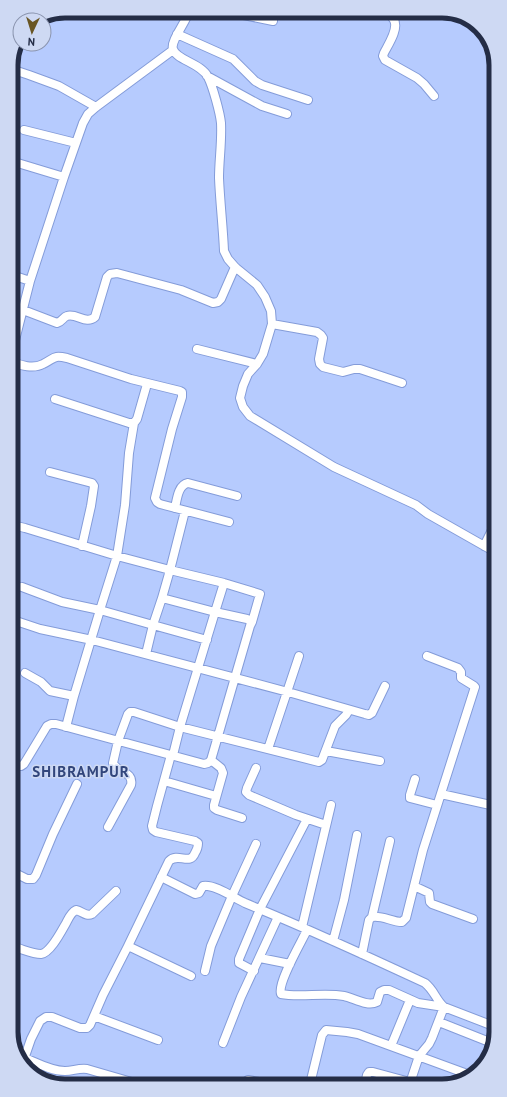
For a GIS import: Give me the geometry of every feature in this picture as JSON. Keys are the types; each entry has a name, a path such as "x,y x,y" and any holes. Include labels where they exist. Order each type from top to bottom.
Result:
{"street":[{"path":"187,18 172,44 173,50 178,55 197,65 207,76 219,112 221,123 219,153 220,188 224,251 228,259 235,267 257,286 265,297 271,311 272,324 263,354 248,374 242,386 240,398 243,408 250,416 334,467 416,505 428,514 489,549"},
{"path":"258,18 273,21"},
{"path":"393,18 396,24 395,30 384,53 384,60 417,78 434,96"},
{"path":"177,34 233,59 255,81 262,85 308,100"},
{"path":"18,329 30,281 83,123 88,114 96,107 173,50"},
{"path":"18,72 59,86 96,107"},
{"path":"207,76 262,106 287,114"},
{"path":"24,130 76,144"},
{"path":"18,163 64,176"},
{"path":"23,310 57,323 61,322 68,316 92,320 95,317 107,277 110,274 117,273 181,290 213,303 218,302 221,299 235,267"},
{"path":"18,277 30,281"},
{"path":"272,324 317,332 321,335 323,338 319,359 320,364 323,366 343,372 354,369 360,370 402,383"},
{"path":"197,349 257,364"},
{"path":"18,363 30,367 37,367 43,365 52,358 67,358 147,384 180,391 183,394 172,429 155,498 157,502 175,508 229,522"},
{"path":"66,727 117,556 134,423 137,419 147,384"},
{"path":"55,399 129,423 134,423"},
{"path":"50,472 92,483 94,486 82,546"},
{"path":"175,508 181,487 188,483 237,496"},
{"path":"146,654 185,511"},
{"path":"18,526 117,556 260,594 211,760 208,763 204,764 118,740 51,724 47,726 24,764 18,766"},
{"path":"484,546 489,536"},
{"path":"25,1057 31,1039 40,1021 46,1017 52,1017 80,1028 87,1028 90,1025 103,995 169,861 176,857 192,859 194,857 198,843 156,832 153,830 152,826 180,727 224,584"},
{"path":"22,587 62,602 100,610 207,640"},
{"path":"162,598 247,619 252,622"},
{"path":"18,622 40,629 92,640 146,654 365,714 372,713 385,686"},
{"path":"268,749 299,656"},
{"path":"372,916 377,916 396,922 402,922 406,918 423,850 475,687 461,678 461,672 458,668 427,656"},
{"path":"25,673 41,682 50,691 74,696"},
{"path":"108,827 132,780 131,777 114,766 113,763 118,740 130,712 180,727 319,762 322,760 326,751 335,726 349,710"},
{"path":"326,751 380,761"},
{"path":"211,760 221,768 223,772 214,808 242,818"},
{"path":"256,768 247,788 246,792 249,795 307,819 326,825"},
{"path":"414,779 410,798 437,805"},
{"path":"164,781 216,796"},
{"path":"18,874 33,879 36,875 53,834 78,784"},
{"path":"441,794 489,805"},
{"path":"331,805 304,928 280,990 281,994 335,994 373,1004 377,1002 380,992 389,990 418,1003 444,1007 489,1025"},
{"path":"254,971 241,965 239,963 239,959 260,909 307,819"},
{"path":"333,941 344,900 357,835"},
{"path":"362,954 369,920 372,916 390,841"},
{"path":"205,971 211,946 256,844"},
{"path":"161,877 195,894 199,893 203,886 211,886 362,954 425,983 434,991 439,1002 444,1007"},
{"path":"414,886 429,893 430,902 432,904 473,919"},
{"path":"18,948 43,954 62,931 72,912 79,910 90,916 116,891"},
{"path":"223,1043 241,998 278,917"},
{"path":"128,946 191,976"},
{"path":"260,958 290,964"},
{"path":"391,1046 410,1000"},
{"path":"411,1079 419,1056 429,1044 444,1007"},
{"path":"94,1016 158,1040"},
{"path":"439,1022 488,1041"},
{"path":"311,1079 322,1035 326,1030 358,1034 465,1073"},
{"path":"28,1061 55,1070 70,1071 80,1068 121,1079"},
{"path":"366,1079 369,1072 397,1079"}],"district":[{"name":"SHIBRAMPUR","path":"81,772"}]}
